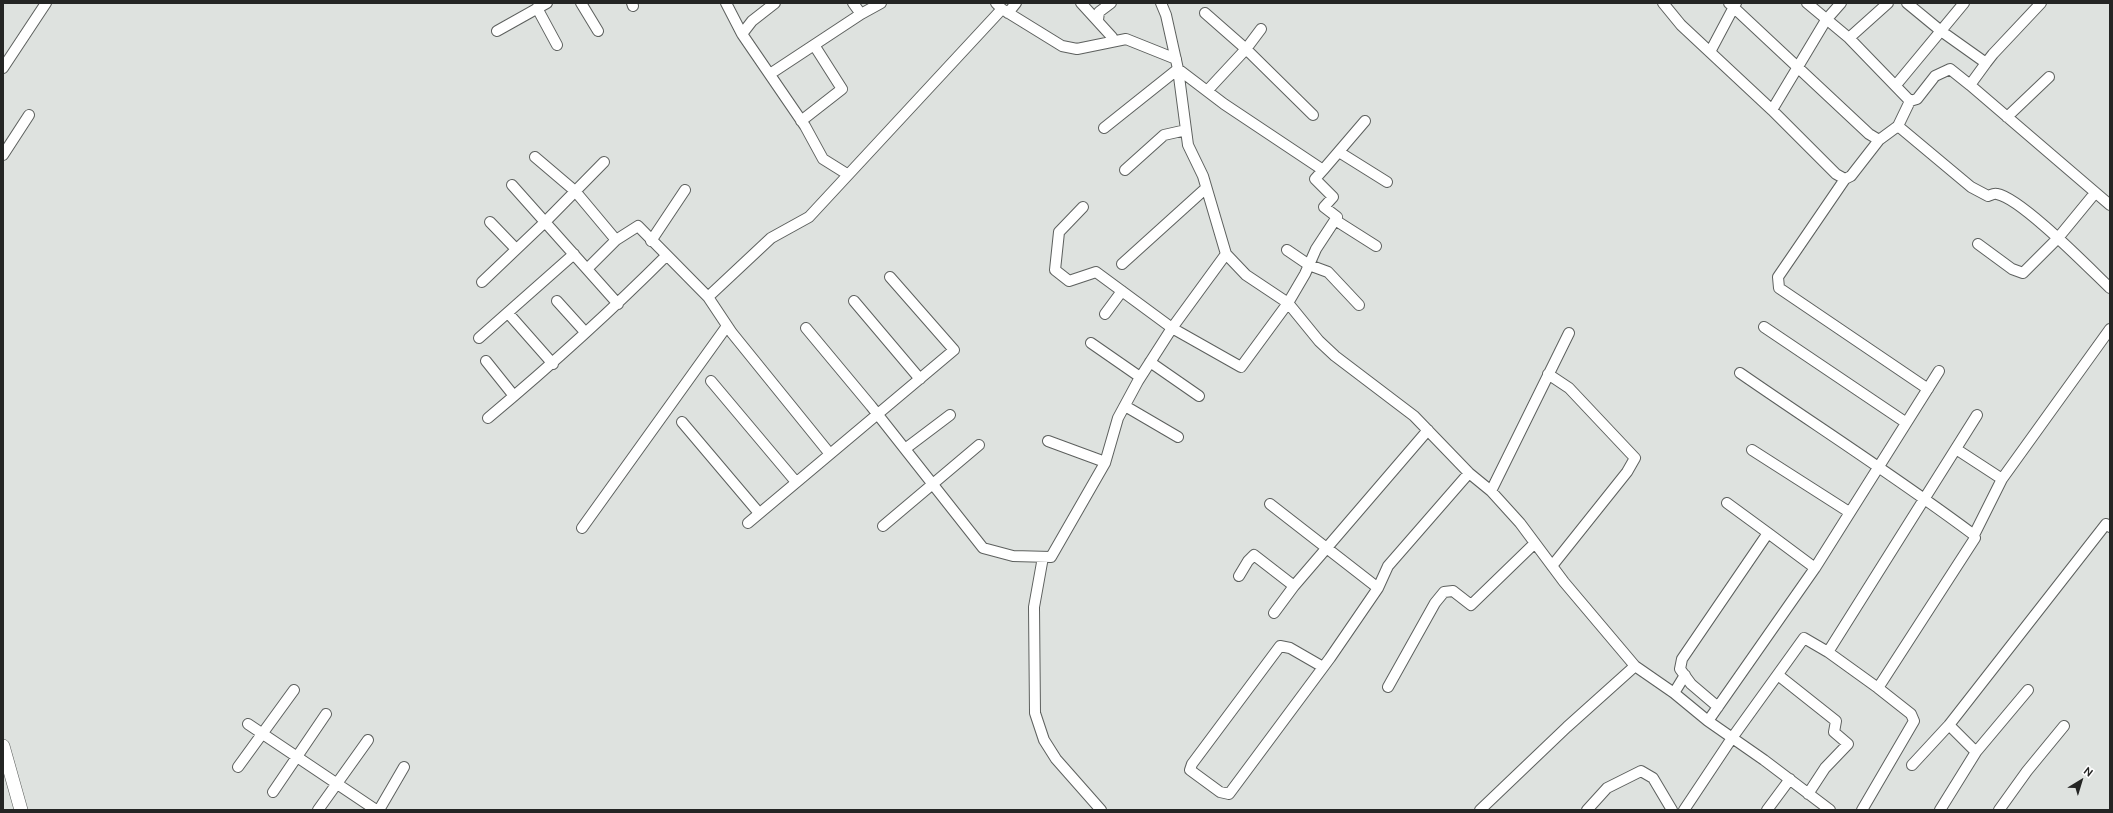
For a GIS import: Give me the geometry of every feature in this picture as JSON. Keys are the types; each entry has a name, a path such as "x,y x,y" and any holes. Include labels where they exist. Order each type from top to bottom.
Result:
{"street":[{"path":"3,68 46,3"},
{"path":"497,31 547,3"},
{"path":"582,3 598,31"},
{"path":"726,3 742,34 801,121 823,159 847,174"},
{"path":"742,34 752,21 775,3"},
{"path":"853,3 860,14"},
{"path":"770,74 860,14 881,3"},
{"path":"708,297 771,238 809,218 847,174 944,74 1002,8 1016,3"},
{"path":"1081,3 1086,11 1098,20 1112,37 1112,42"},
{"path":"1098,20 1099,12 1111,3"},
{"path":"1161,3 1166,15 1177,64 1188,145 1203,176 1205,189 1226,254 1246,275 1288,304 1324,346 1414,416 1469,473 1491,491 1520,522 1552,566 1635,666 1674,693 1708,721 1790,779 1830,810"},
{"path":"1663,3 1681,25 1772,110 1836,174 1845,179"},
{"path":"1807,3 1849,38 1910,101"},
{"path":"1772,110 1826,20 1840,3"},
{"path":"1849,38 1888,3"},
{"path":"1907,3 1942,32 1986,63"},
{"path":"1896,85 1942,32 1964,3"},
{"path":"1710,52 1733,4 1870,134 1879,140"},
{"path":"1970,85 1993,54 2037,4"},
{"path":"537,8 557,45"},
{"path":"1002,8 1062,46 1077,49 1126,39 1177,64 1207,91 1323,170"},
{"path":"1205,13 1246,49 1312,115"},
{"path":"1207,91 1246,49 1261,29"},
{"path":"801,121 842,89 814,45"},
{"path":"1104,128 1177,64"},
{"path":"1928,389 1779,288 1778,277 1845,179 1851,176 1879,140 1898,126 1910,101 1917,99 1935,76 1950,69 2110,205"},
{"path":"2006,117 2048,77"},
{"path":"3,155 29,114"},
{"path":"1083,207 1060,232 1055,270 1069,281 1096,272 1172,328 1241,367 1288,304 1316,249 1337,217 1324,206 1333,197 1315,179 1365,121"},
{"path":"1898,126 1971,187 1988,196 1996,194 2009,199 2058,238 2110,288"},
{"path":"1125,170 1164,135 1186,130"},
{"path":"1339,152 1387,182"},
{"path":"535,157 575,191 616,240"},
{"path":"482,282 545,222 604,162"},
{"path":"512,185 618,304"},
{"path":"1122,264 1205,189"},
{"path":"651,241 685,190"},
{"path":"1978,244 2019,273 2026,270 2058,238 2095,193"},
{"path":"1335,220 1376,246"},
{"path":"490,222 516,249"},
{"path":"587,269 616,240 638,226 651,241 708,297 727,326 830,454"},
{"path":"1287,250 1309,265 1328,272 1359,305"},
{"path":"479,338 574,254"},
{"path":"806,328 877,414 983,548 1013,556 1051,557 1105,462 1118,418 1140,377 1172,328 1226,254"},
{"path":"488,418 553,364 585,332 618,304 666,256"},
{"path":"748,523 954,350 890,277"},
{"path":"1105,314 1122,291"},
{"path":"557,301 585,332"},
{"path":"854,301 920,379"},
{"path":"508,313 553,364"},
{"path":"582,528 727,326"},
{"path":"1764,327 1905,422"},
{"path":"1878,688 1975,538 1974,535 2002,479 2110,329"},
{"path":"1491,491 1569,332"},
{"path":"1091,343 1140,377"},
{"path":"486,361 514,396"},
{"path":"1150,362 1199,396"},
{"path":"1708,721 1815,568 1905,422 1939,371"},
{"path":"1740,373 1925,498 1974,535"},
{"path":"1548,374 1569,388 1635,458 1627,472 1552,566"},
{"path":"711,381 796,482"},
{"path":"1125,406 1178,437"},
{"path":"904,449 950,415"},
{"path":"1828,652 1977,415"},
{"path":"682,422 759,514"},
{"path":"1274,613 1294,586 1428,430"},
{"path":"1048,441 1105,462"},
{"path":"883,526 979,445"},
{"path":"1956,449 2002,479"},
{"path":"1752,450 1849,512"},
{"path":"1324,667 1290,648 1280,646 1192,764 1190,770 1220,792 1229,794 1324,667 1378,588 1388,566 1469,473"},
{"path":"1726,503 1815,568"},
{"path":"1270,504 1378,588"},
{"path":"1912,764 1949,725 2106,524 2110,527"},
{"path":"1718,707 1691,684 1680,669 1682,659 1768,534"},
{"path":"1388,687 1435,603 1444,592 1453,590 1471,605 1535,543"},
{"path":"1239,576 1248,561 1254,555 1294,586"},
{"path":"1043,557 1034,607 1035,713 1044,740 1056,759 1101,810"},
{"path":"1684,810 1732,738 1804,638 1828,652 1912,714 1914,721 1862,810"},
{"path":"1480,810 1567,727 1635,666"},
{"path":"1674,693 1685,674"},
{"path":"1778,675 1836,721 1834,732 1848,744 1825,768 1808,794"},
{"path":"238,767 294,690"},
{"path":"1940,810 1976,752 2028,690"},
{"path":"273,792 326,714"},
{"path":"248,724 376,810"},
{"path":"1949,725 1976,752"},
{"path":"1999,810 2027,771 2064,726"},
{"path":"318,810 368,740"},
{"path":"3,746 21,810"},
{"path":"379,810 404,767"},
{"path":"1588,810 1607,788 1641,771 1653,778 1672,810"},
{"path":"1770,809 1790,779"}]}
